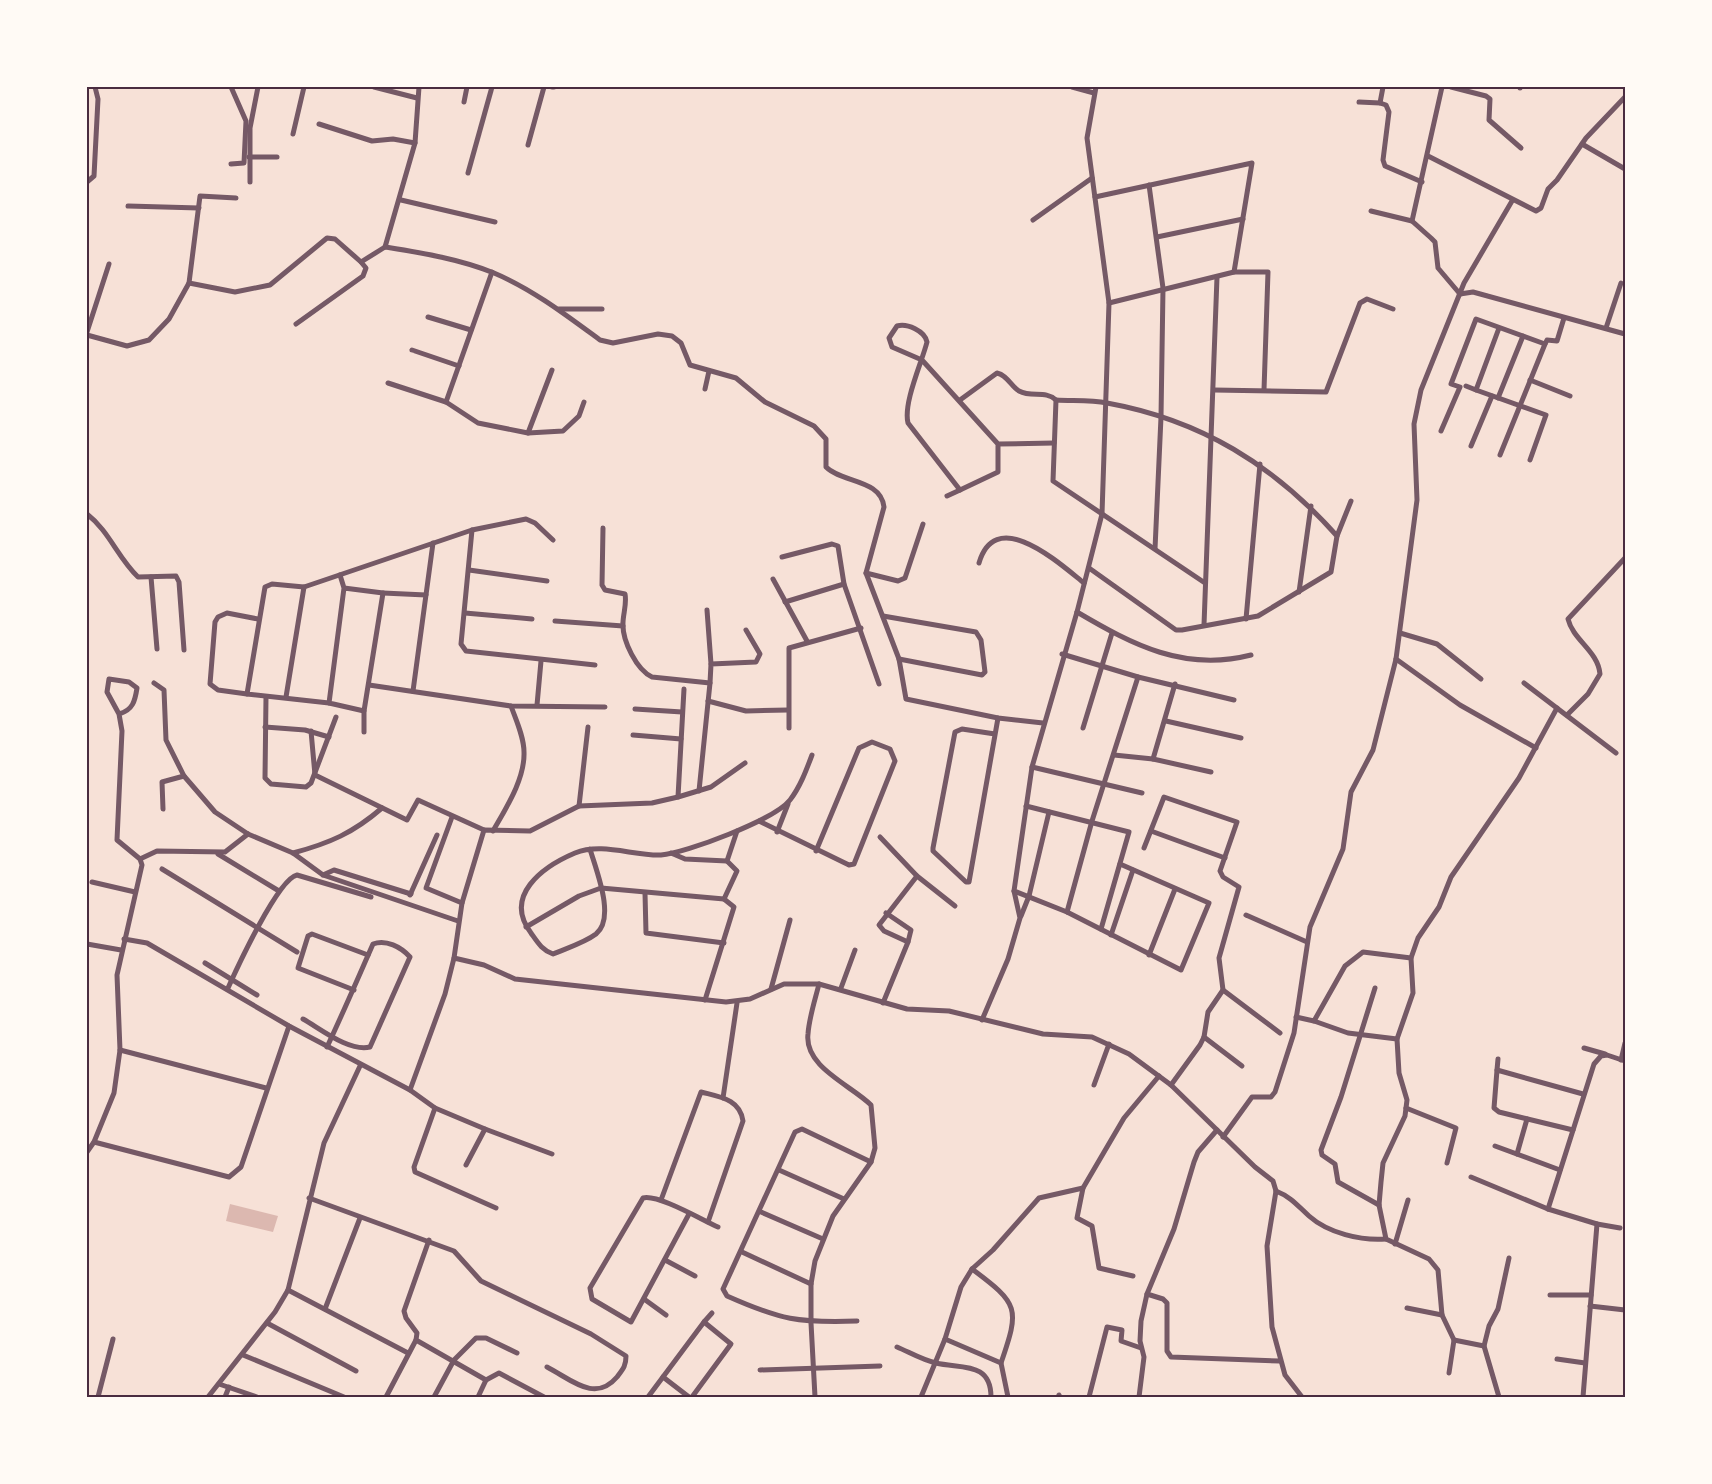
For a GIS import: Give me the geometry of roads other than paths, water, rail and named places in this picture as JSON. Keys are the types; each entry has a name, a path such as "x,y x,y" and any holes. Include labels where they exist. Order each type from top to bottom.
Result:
{"street":[{"path":"87,182 94,176 98,99 95,87"},
{"path":"231,87 246,121 244,163 231,164"},
{"path":"250,182 250,128 258,87"},
{"path":"293,134 304,87"},
{"path":"374,87 417,98"},
{"path":"361,262 385,247 401,200 415,143 419,87"},
{"path":"464,102 467,87"},
{"path":"468,173 492,87"},
{"path":"528,145 544,87"},
{"path":"1020,918 1014,891 1040,722 1077,612 1102,514 1109,303 1087,138 1095,90 1072,87"},
{"path":"1380,103 1383,87"},
{"path":"1412,221 1442,87"},
{"path":"1451,87 1490,99 1489,120 1521,148"},
{"path":"1428,156 1512,201 1536,211 1541,208 1548,189 1582,144 1625,97"},
{"path":"1359,102 1386,105 1389,112 1383,160 1385,166 1422,182"},
{"path":"319,124 372,141 393,139 415,143"},
{"path":"1582,144 1625,169"},
{"path":"249,157 277,157"},
{"path":"1095,197 1251,163 1234,273"},
{"path":"1034,220 1092,178"},
{"path":"1149,185 1163,288 1161,417 1155,549"},
{"path":"109,264 87,334 127,346 149,340 169,319 189,283 200,196 236,198"},
{"path":"401,200 495,222"},
{"path":"1305,1019 1307,942 1316,906 1343,849 1351,792 1373,750 1401,633 1417,500 1414,436 1417,406 1427,372 1467,277 1512,201"},
{"path":"128,206 199,208"},
{"path":"1371,211 1412,221 1435,242 1438,268 1460,294"},
{"path":"1157,237 1243,219"},
{"path":"189,283 235,292 270,285 327,238 335,239 366,268 363,276 296,324"},
{"path":"385,247 437,256 492,272 557,309 600,340 627,343 658,334 672,336 681,343 690,365 736,378 765,402 814,426 826,439 826,467 830,471 867,486 877,494 884,507 867,573 899,659 905,696 909,702 998,718 1040,722"},
{"path":"446,402 492,272"},
{"path":"1109,303 1163,288 1234,273 1269,272 1264,390"},
{"path":"1204,625 1213,436 1216,277"},
{"path":"1606,328 1621,283"},
{"path":"1460,294 1473,292 1625,334"},
{"path":"1214,390 1326,392 1360,303 1367,300 1393,309"},
{"path":"557,309 602,309"},
{"path":"428,317 471,330"},
{"path":"1500,455 1545,344 1547,340 1557,341 1564,318"},
{"path":"1441,431 1460,387 1451,384 1476,319 1545,344"},
{"path":"947,496 960,490 998,472 998,444 922,360 892,347 889,338 897,326 905,325 926,337 922,360 907,410 908,423 960,490"},
{"path":"1476,390 1499,327"},
{"path":"1472,446 1522,336"},
{"path":"412,350 459,366"},
{"path":"528,433 552,370"},
{"path":"705,389 709,371"},
{"path":"960,400 997,373 1022,392 1048,394 1056,400 1105,402 1161,417 1213,436 1260,464 1311,506 1337,536"},
{"path":"1530,381 1570,396"},
{"path":"388,383 446,402 478,423 528,433 563,430 579,416 584,402"},
{"path":"1466,386 1546,415 1530,460"},
{"path":"1056,400 1053,481 1205,583"},
{"path":"998,444 1054,442"},
{"path":"1246,619 1260,464"},
{"path":"1089,568 1176,630 1246,619 1267,612 1331,572 1337,536 1352,501"},
{"path":"1299,592 1311,506"},
{"path":"87,514 100,524 129,568 138,577 176,576 179,582 184,650"},
{"path":"247,694 265,587 272,584 304,587 472,530 526,519 535,523 553,540"},
{"path":"867,573 898,581 905,578 923,524"},
{"path":"603,528 602,585 605,590 626,594 623,626 639,666 644,673 652,677 710,683"},
{"path":"472,530 461,644 466,651 541,661 595,665"},
{"path":"980,563 986,547 993,542 1017,539 1042,551 1084,583"},
{"path":"413,691 433,543"},
{"path":"782,557 835,544 839,549 844,584 879,684"},
{"path":"1567,715 1588,694 1600,674 1596,660 1570,626 1568,619 1625,558"},
{"path":"469,570 547,581"},
{"path":"329,703 344,588 340,575"},
{"path":"151,577 157,650"},
{"path":"773,579 807,641"},
{"path":"785,602 844,584"},
{"path":"286,697 304,587"},
{"path":"344,588 426,595"},
{"path":"364,732 364,711 383,593"},
{"path":"699,791 711,664 707,610"},
{"path":"1077,612 1112,633 1153,652 1184,658 1236,659 1251,656"},
{"path":"258,619 227,613 218,617 215,622 210,684 218,690 329,703 364,711"},
{"path":"465,613 532,619"},
{"path":"883,616 971,631 979,635 985,672 982,675 899,659"},
{"path":"555,621 623,626"},
{"path":"789,728 788,652 794,645 861,628"},
{"path":"711,664 756,662 760,654 746,630"},
{"path":"1083,728 1112,633"},
{"path":"1401,633 1437,644 1481,679"},
{"path":"1062,654 1138,677 1175,684 1234,700"},
{"path":"1396,659 1460,705 1536,748"},
{"path":"537,705 541,661"},
{"path":"1067,912 1092,821 1138,677"},
{"path":"87,1152 114,1093 120,1050 117,975 142,865 140,859 117,840 122,731 119,714 107,692 109,679 129,682 137,688 134,704 127,712 119,714"},
{"path":"153,683 164,690 166,740 184,776 215,812 248,834 293,853 323,875 458,921"},
{"path":"1524,683 1616,753"},
{"path":"1153,759 1167,721 1175,684"},
{"path":"369,685 512,705 605,707"},
{"path":"678,797 684,689"},
{"path":"266,697 265,778 271,784 306,787 315,775 336,717"},
{"path":"708,701 746,711 788,710"},
{"path":"493,831 510,800 523,764 525,749 512,705"},
{"path":"1386,1239 1379,1205 1383,1163 1406,1108 1407,1100 1398,1065 1397,1039 1413,993 1412,958 1418,938 1439,907 1451,877 1519,778 1557,708"},
{"path":"635,709 682,712"},
{"path":"994,734 962,729 955,732 932,849 966,882 969,882 998,718"},
{"path":"1167,721 1241,738"},
{"path":"265,727 311,731 329,737"},
{"path":"579,806 588,727"},
{"path":"311,731 315,775"},
{"path":"633,735 681,738"},
{"path":"759,821 816,851 849,865 855,862 895,761 890,749 872,742 859,748 816,851"},
{"path":"777,832 812,755"},
{"path":"1114,755 1153,759 1211,772"},
{"path":"315,775 407,820 418,800 484,830 530,831 579,806 652,803 699,791 724,780 745,763"},
{"path":"1032,766 1142,792"},
{"path":"163,809 162,782 184,776"},
{"path":"1144,848 1164,797 1237,822 1221,874 1239,887 1220,958 1223,990 1208,1012 1204,1037 1171,1085"},
{"path":"671,853 737,831 759,821 789,802"},
{"path":"1026,806 1129,832 1101,929"},
{"path":"293,853 331,843 362,825 382,808"},
{"path":"982,1020 1008,959 1029,896 1049,812"},
{"path":"452,817 426,888 462,903"},
{"path":"410,1090 445,994 454,958 462,903 484,830"},
{"path":"727,861 737,831"},
{"path":"1151,831 1225,858"},
{"path":"140,859 157,851 225,852 248,834"},
{"path":"407,902 436,835"},
{"path":"880,837 917,876 955,906"},
{"path":"590,849 601,888 604,921 597,933 553,954 544,951 526,927 521,906 522,894 531,880 575,853 590,849 671,853 685,859 727,861 737,871 724,900"},
{"path":"218,854 279,891"},
{"path":"1014,891 1067,912 1181,970 1209,905 1120,864"},
{"path":"162,868 297,952"},
{"path":"323,875 334,870 411,894"},
{"path":"1111,934 1134,870"},
{"path":"228,988 257,928 288,879 297,875 371,897"},
{"path":"908,942 880,928 879,925 886,913 917,876"},
{"path":"92,882 135,892"},
{"path":"526,927 579,896 601,888 724,900 734,907 705,1000"},
{"path":"1149,955 1175,889"},
{"path":"645,893 646,933 724,943"},
{"path":"883,1003 911,930 886,913"},
{"path":"1246,915 1307,942"},
{"path":"771,989 790,920"},
{"path":"354,990 299,969 297,964 304,946 308,936 312,934 368,955"},
{"path":"124,939 147,943 360,1066 410,1090 435,1108 552,1154"},
{"path":"303,1019 332,1035 363,1049 370,1047 410,957 404,950 381,941 373,944 354,990 332,1035 327,1047"},
{"path":"87,944 121,950"},
{"path":"840,988 855,950"},
{"path":"1223,1137 1252,1097 1271,1097 1275,1092 1294,1034 1354,956 1370,951 1412,958"},
{"path":"454,958 484,965 515,979 634,990 737,1003 771,989 798,982 819,984 914,1010 949,1011 1043,1034 1092,1037 1129,1054 1171,1085 1223,1137 1273,1181 1276,1191 1267,1246 1269,1300 1280,1361 1294,1394 1302,1397"},
{"path":"205,963 257,994"},
{"path":"815,1397 811,1284 815,1261 823,1239 844,1198 864,1175 875,1148 871,1105 816,1061 809,1051 807,1036 819,984"},
{"path":"1375,988 1362,1035 1321,1150 1322,1155 1335,1164 1338,1182 1379,1205"},
{"path":"1223,990 1280,1033"},
{"path":"723,1098 737,1003"},
{"path":"1305,1019 1362,1035 1397,1039"},
{"path":"93,1142 229,1176 241,1167 289,1026"},
{"path":"1204,1037 1242,1066"},
{"path":"1584,1048 1623,1060 1625,1043"},
{"path":"1094,1084 1109,1044"},
{"path":"120,1050 266,1088"},
{"path":"1548,1209 1594,1064 1601,1056 1607,1055"},
{"path":"1498,1059 1494,1108 1499,1112 1573,1130"},
{"path":"208,1397 267,1323 288,1290 324,1143 360,1066"},
{"path":"1497,1070 1583,1094"},
{"path":"1133,1276 1099,1268 1092,1226 1077,1218 1083,1188 1124,1118 1159,1076"},
{"path":"661,1200 701,1092 735,1103 742,1110 743,1121 708,1222"},
{"path":"435,1108 414,1167 415,1172 496,1208"},
{"path":"1406,1108 1456,1128 1447,1163"},
{"path":"1517,1154 1527,1119"},
{"path":"466,1165 485,1129"},
{"path":"857,1321 811,1323 774,1317 727,1296 724,1286 798,1129 871,1162"},
{"path":"1139,1397 1144,1357 1141,1348 1141,1321 1147,1294 1174,1229 1198,1152 1217,1130"},
{"path":"1495,1146 1560,1170"},
{"path":"779,1170 844,1198"},
{"path":"1472,1177 1548,1209 1597,1224 1620,1228"},
{"path":"921,1397 945,1338 961,1287 972,1269 993,1250 1039,1198 1083,1188"},
{"path":"1276,1191 1294,1199 1310,1217 1334,1231 1347,1235 1386,1239 1435,1265 1442,1315 1454,1340 1449,1373"},
{"path":"689,1214 631,1322 592,1299 589,1292 639,1201 648,1196 661,1200 718,1227"},
{"path":"309,1198 360,1218 429,1240 458,1254 480,1281 591,1334 626,1356 626,1366 608,1387 600,1390 588,1389 547,1367"},
{"path":"1395,1244 1408,1200"},
{"path":"760,1212 823,1239"},
{"path":"325,1309 360,1218"},
{"path":"1583,1397 1597,1224"},
{"path":"386,1397 416,1340 417,1333 406,1318 404,1311 429,1240"},
{"path":"742,1251 811,1284"},
{"path":"1499,1397 1484,1346 1489,1326 1498,1309 1509,1258"},
{"path":"665,1260 695,1276"},
{"path":"972,1269 1001,1293 1012,1307 1013,1325 1001,1363 1008,1397"},
{"path":"288,1290 408,1353"},
{"path":"1147,1294 1163,1299 1167,1304 1168,1356 1193,1359 1280,1361"},
{"path":"1550,1295 1591,1295"},
{"path":"644,1299 666,1315"},
{"path":"1590,1306 1625,1310"},
{"path":"1407,1308 1442,1315"},
{"path":"648,1397 712,1313"},
{"path":"663,1377 691,1397 731,1344 704,1322"},
{"path":"267,1323 356,1371"},
{"path":"1089,1397 1107,1327 1122,1330 1121,1341 1141,1348"},
{"path":"434,1397 454,1360 472,1340 481,1337 517,1353"},
{"path":"945,1338 1001,1363"},
{"path":"98,1397 113,1339"},
{"path":"416,1340 486,1380"},
{"path":"1454,1340 1484,1346"},
{"path":"897,1347 934,1363 966,1367 984,1374 991,1387 991,1397"},
{"path":"243,1355 344,1397"},
{"path":"1557,1359 1585,1363"},
{"path":"760,1370 880,1366"},
{"path":"478,1397 486,1380 499,1373 544,1397"},
{"path":"219,1384 257,1397"},
{"path":"225,1397 229,1387"},
{"path":"529,1397 532,1391"}]}
